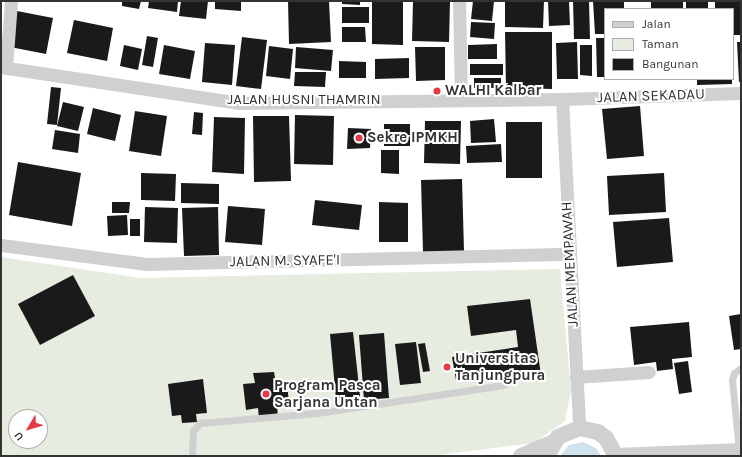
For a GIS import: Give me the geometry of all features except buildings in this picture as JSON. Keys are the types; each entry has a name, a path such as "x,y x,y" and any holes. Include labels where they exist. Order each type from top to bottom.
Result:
{"street":[{"path":"3,67 11,1"},
{"path":"459,1 461,98"},
{"name":"JALAN HUSNI THAMRIN","path":"3,67 239,103 461,98 562,99"},
{"name":"JALAN SEKADAU","path":"562,99 741,93"},
{"name":"JALAN MEMPAWAH","path":"562,99 579,428"},
{"name":"JALAN M. SYAFE'I","path":"1,245 147,264 570,254"},
{"path":"576,377 649,372"},
{"path":"521,456 549,449 564,433 579,428 589,429 602,435 612,446 616,456 740,451"}],"lane":[{"path":"740,451 732,380 734,373 741,368"},
{"path":"192,456 193,432 200,423 317,413 504,385"}],"green space":[{"name":"Universitas Tanjungpura","path":"1,257 140,278 560,269 571,391 565,421 534,443 431,456 1,456"}],"water":[{"path":"583,442 596,448 601,456 560,456 569,445"}],"place":[{"name":"WALHI Kalbar","path":"437,91"},
{"name":"Sekre IPMKH","path":"359,138"},
{"name":"Universitas Tanjungpura","path":"447,367"},
{"name":"Program Pasca Sarjana Untan","path":"266,394"}]}
